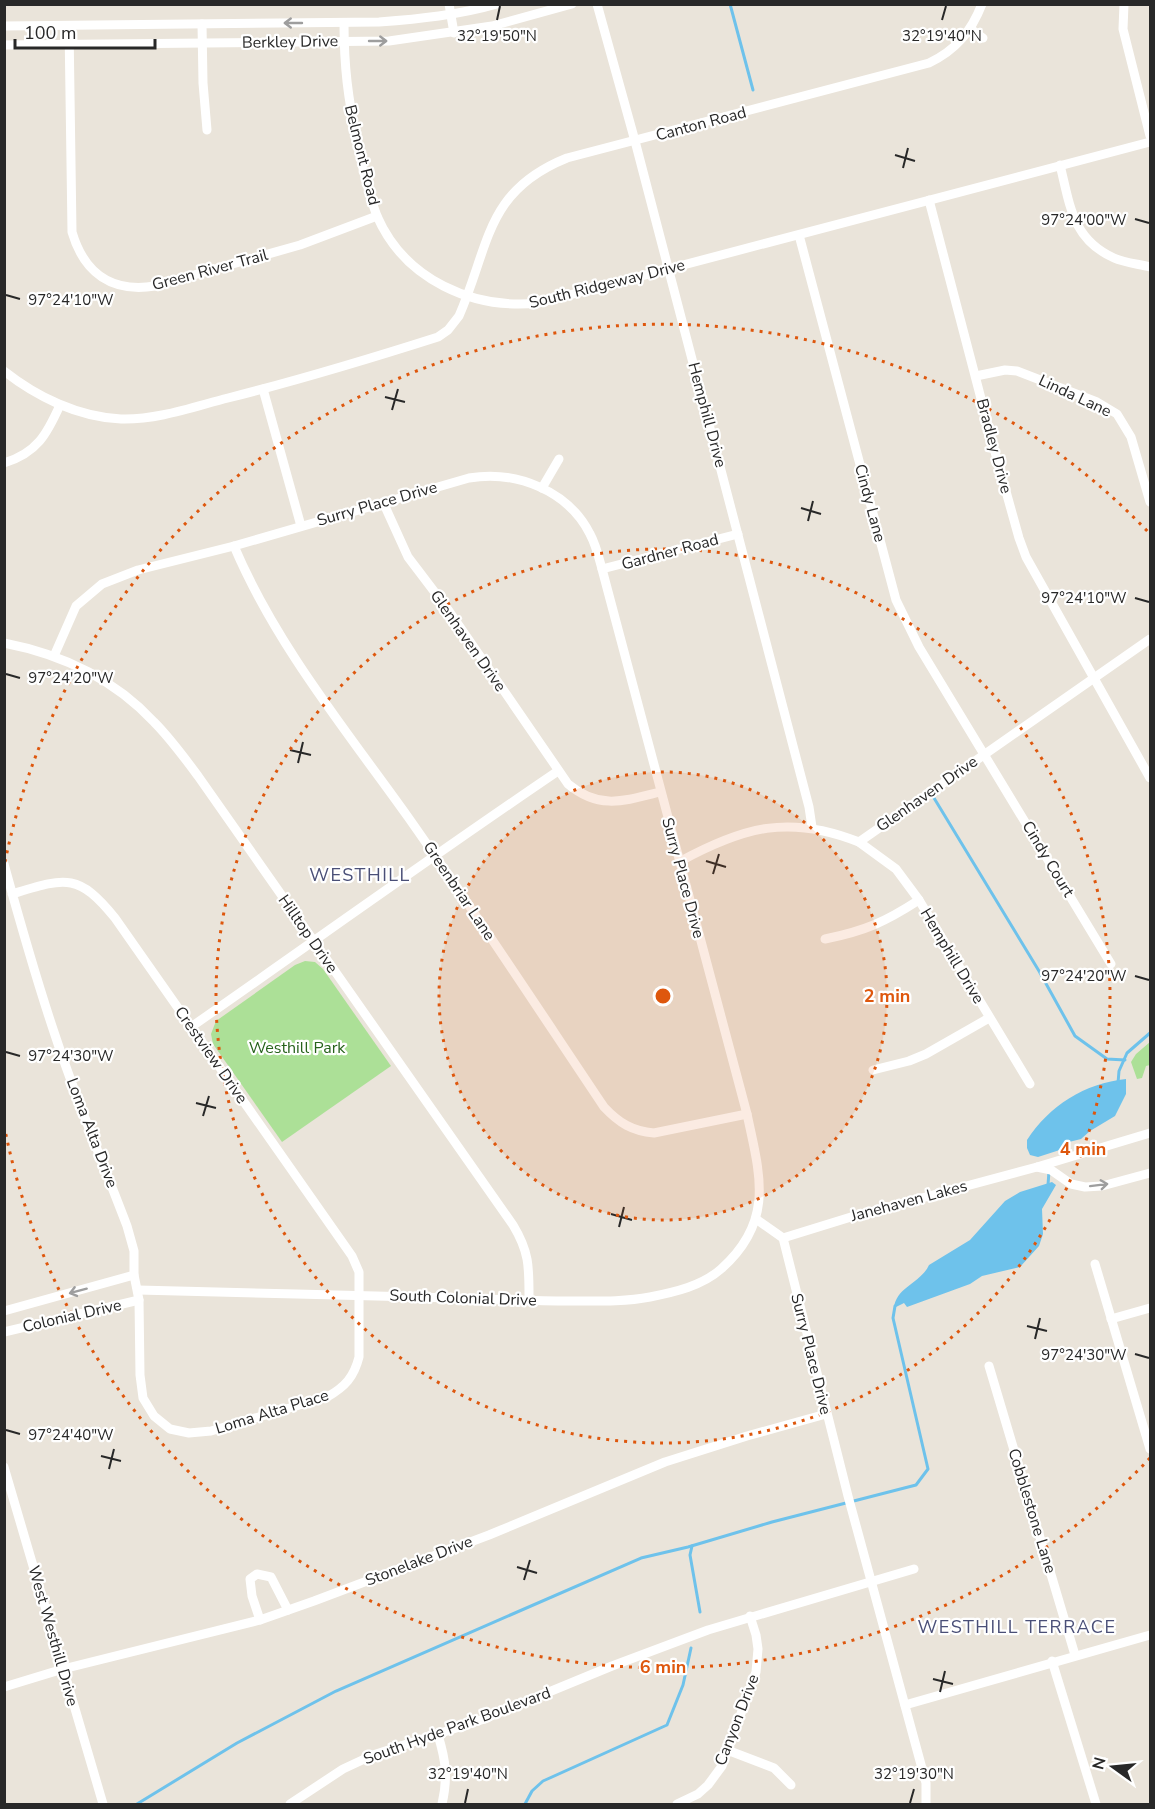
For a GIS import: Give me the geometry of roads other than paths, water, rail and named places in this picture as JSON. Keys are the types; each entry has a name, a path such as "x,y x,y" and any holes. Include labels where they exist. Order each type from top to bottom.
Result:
{"street":[{"name":"Berkley Drive","path":"4,26 344,23 414,20 449,9 497,4"},
{"name":"Berkley Drive","path":"4,45 389,41 492,26 572,4"},
{"name":"Hemphill Drive","path":"597,4 738,534 812,827"},
{"name":"Canton Road","path":"467,297 499,210 523,182 538,171 567,158 929,63 953,49 971,29 982,4"},
{"path":"1124,4 1123,29 1150,136"},
{"path":"449,9 454,33"},
{"name":"Belmont Road","path":"344,23 344,69 348,99 363,170 377,216 397,249 412,264 444,287 467,297"},
{"path":"202,24 201,43 207,130"},
{"name":"Green River Trail","path":"69,26 72,232 83,260 103,278 130,287 155,286 300,245 377,216"},
{"path":"971,29 982,38"},
{"name":"South Ridgeway Drive","path":"467,297 498,304 539,303 1150,141"},
{"path":"1060,165 1075,222 1088,242 1116,259 1150,267"},
{"name":"Bradley Drive","path":"929,200 1022,547 1150,778"},
{"name":"Cindy Lane","path":"799,235 896,600 919,647 985,753"},
{"path":"4,370 21,385 60,405 100,417 138,419 159,416 263,389 438,337 448,330 459,316 467,297"},
{"name":"Linda Lane","path":"976,376 1005,370 1017,372 1110,409 1124,424 1131,437 1150,502"},
{"path":"263,389 301,526"},
{"path":"4,463 24,456 35,447 46,434 60,405"},
{"path":"542,488 559,459"},
{"name":"Surry Place Drive","path":"54,656 76,606 102,584 138,570 234,546 383,502 486,475 521,480 542,488 558,498 576,514 590,533 602,569 747,1114 760,1172 761,1197 756,1219"},
{"name":"Glenhaven Drive","path":"383,502 408,557 449,611 568,784 580,794 602,802 621,801 660,792"},
{"name":"Gardner Road","path":"602,569 738,534"},
{"name":"Greenbriar Lane","path":"234,546 250,585 289,650 435,855 604,1107 626,1126 654,1133 747,1114"},
{"name":"Glenhaven Drive","path":"679,862 702,849 749,832 782,826 812,827 859,842 1150,639"},
{"name":"Hilltop Drive","path":"4,643 54,656 96,676 153,720 198,776 523,1242 529,1266 529,1301"},
{"name":"Cindy Court","path":"985,753 1111,964"},
{"path":"191,1027 558,771"},
{"name":"Hemphill Drive","path":"859,842 896,869 919,900 1030,1084"},
{"name":"Loma Alta Drive","path":"4,864 55,1036 127,1226 134,1251 134,1275 138,1295"},
{"name":"Crestview Drive","path":"12,894 50,882 66,881 82,885 98,897 352,1256 359,1272 360,1295"},
{"path":"825,939 867,929 890,919 919,900"},
{"path":"873,1070 926,1054 989,1018"},
{"name":"Janehaven Lakes","path":"783,1238 851,1217 1045,1166 1150,1132"},
{"path":"1045,1166 1071,1184 1085,1187 1102,1186 1150,1173"},
{"path":"756,1219 783,1238"},
{"name":"South Colonial Drive","path":"138,1295 360,1295 529,1301 624,1300 650,1297 696,1285 720,1269 740,1248 756,1219"},
{"name":"Surry Place Drive","path":"783,1238 826,1414 926,1783 926,1804"},
{"path":"1095,1264 1150,1449"},
{"name":"Colonial Drive","path":"4,1311 134,1275"},
{"name":"Colonial Drive","path":"4,1332 138,1295"},
{"name":"Loma Alta Place","path":"138,1295 140,1375 143,1398 154,1416 170,1429 189,1433 211,1431 327,1397 339,1390 349,1381 360,1358 360,1295"},
{"path":"1111,1319 1150,1308"},
{"name":"Cobblestone Lane","path":"989,1366 1075,1655"},
{"name":"Stonelake Drive","path":"4,1687 63,1669 260,1620 489,1534 665,1462 826,1414"},
{"name":"West Westhill Drive","path":"4,1467 103,1804"},
{"name":"South Hyde Park Boulevard","path":"290,1804 343,1769 367,1758 508,1710 661,1647 750,1616 914,1569"},
{"path":"260,1620 252,1596 250,1579 257,1574 271,1577 288,1610"},
{"name":"Canyon Drive","path":"677,1804 698,1794 722,1766 756,1672 758,1660 756,1635 750,1616"},
{"path":"905,1705 1052,1661 1150,1635"},
{"path":"1052,1661 1096,1804"},
{"path":"438,1735 444,1754 447,1781 442,1804"},
{"path":"727,1750 774,1768 791,1785"}],"water":[{"path":"1126,1079 1126,1094 1115,1116 1081,1139 1069,1142 1069,1147 1038,1157 1030,1155 1027,1140 1057,1107 1069,1098 1096,1085"},
{"path":"1052,1182 1056,1185 1042,1209 1043,1234 1039,1246 1020,1267 982,1276 970,1284 907,1307 904,1303 894,1308 899,1295 929,1265 970,1240 1005,1201 1020,1192"}],"waterway":[{"path":"730,4 753,90"},
{"path":"934,798 1039,971 1075,1036 1107,1059 1125,1060"},
{"path":"1118,1083 1119,1071 1127,1053 1150,1033"},
{"path":"1048,1185 1049,1171"},
{"path":"137,1804 237,1743 336,1691 641,1558 916,1485 928,1469 893,1318 895,1306"},
{"path":"692,1546 690,1555 700,1612"},
{"path":"525,1804 532,1791 543,1781 667,1725 683,1685 691,1648"}],"district":[{"name":"WESTHILL","path":"360,875"},
{"name":"WESTHILL TERRACE","path":"1017,1627"}],"park label":[{"name":"Westhill Park","path":"297,1048"}]}
